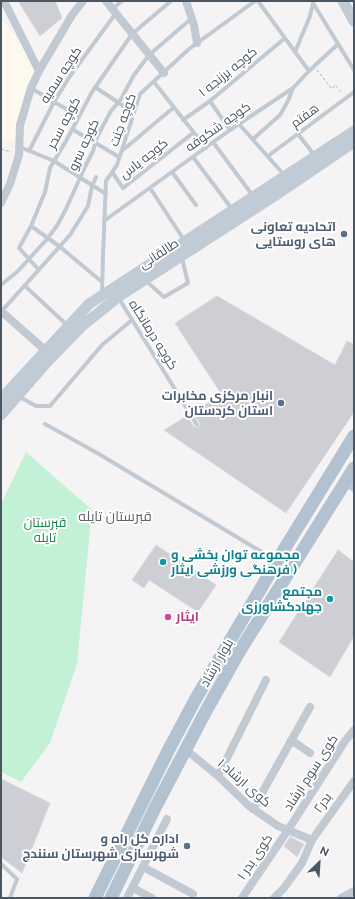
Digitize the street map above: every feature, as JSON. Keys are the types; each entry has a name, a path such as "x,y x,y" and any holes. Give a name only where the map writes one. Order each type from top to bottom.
{"main road":[{"path":"343,1 354,21"},
{"name":"طالقانی","path":"1,415 48,361 82,326 118,297 181,256 292,176 315,156 354,130"},
{"name":"طالقانی","path":"1,399 88,304 138,273 233,209 354,142"},
{"name":"بلوار ارشاد","path":"95,898 171,745 227,644 354,436"},
{"name":"بلوار ارشاد","path":"110,898 186,749 240,652 296,560 350,485 354,468"},
{"path":"280,556 296,560"}],"street":[{"path":"4,1 39,71"},
{"path":"1,202 10,184 19,151 20,125 31,88 39,71 72,14 83,1"},
{"path":"106,1 164,73"},
{"path":"186,1 198,43"},
{"path":"1,311 45,350"},
{"path":"218,776 266,680"},
{"path":"253,809 310,707"},
{"name":"کوی سوم ارشاد","path":"288,830 354,730"},
{"path":"291,740 310,753"},
{"name":"کوی ارشاد ۱","path":"186,749 218,776 253,809 278,826 312,840"},
{"name":"بدر۲","path":"274,898 284,888 302,863 312,840 354,781"},
{"path":"128,898 167,819"},
{"name":"کوی بدر ۱","path":"242,898 288,830"},
{"path":"143,867 193,894"},
{"path":"133,888 152,898"},
{"path":"341,898 354,892"}],"lane":[{"name":"کوچه سمیه","path":"29,151 54,102 70,76 122,1"},
{"name":"کوچه سحر","path":"39,270 19,248 31,226 45,192 50,168 95,87 132,34 171,1"},
{"name":"کوچه جنت","path":"102,295 106,181 117,165 140,94 198,43 255,1"},
{"path":"258,1 309,71"},
{"path":"295,52 310,16 313,2"},
{"path":"313,2 354,70"},
{"name":"کوچه سرو","path":"1,285 18,271 28,258 48,238 66,210 93,151 97,137 111,111 134,75 149,55 192,18"},
{"name":"کوچه برزنجه ۱","path":"183,120 210,101 285,38"},
{"name":"کوچه شکوفه","path":"104,221 230,130 293,88 338,44"},
{"path":"154,82 206,148"},
{"path":"95,87 134,113"},
{"path":"31,88 80,116"},
{"path":"253,139 280,115 293,88"},
{"name":"هفتم","path":"268,156 354,92"},
{"path":"210,101 230,130"},
{"path":"122,151 173,108"},
{"path":"239,124 268,156 292,176"},
{"path":"72,129 120,157"},
{"name":"کوچه یاس","path":"112,172 123,188 193,133"},
{"path":"298,134 315,156"},
{"path":"213,142 253,197"},
{"path":"19,151 29,151 54,161 106,194"},
{"path":"193,157 233,209"},
{"path":"172,172 196,206"},
{"path":"1,311 70,235 88,206 92,186 96,177"},
{"path":"150,188 185,240"},
{"path":"31,226 59,246 102,282"},
{"path":"144,280 164,297 188,283 181,256"},
{"path":"25,286 68,325"},
{"name":"کوچه درمانگاه","path":"118,297 197,425"},
{"path":"18,396 36,406 50,406 102,345 132,320"},
{"path":"45,424 280,556"},
{"path":"1,864 17,879 10,898"}],"path":[{"path":"314,66 332,89 335,85 347,98"},
{"path":"1,149 19,151"}],"shaded area":[{"path":"1,19 42,70 31,88 19,141 1,141"}],"green space":[{"name":"قبرستان تایله","path":"26,452 92,510 77,664 50,743 21,782 1,772 1,504"}],"building":[{"path":"18,1 55,1 62,18 40,36"},
{"name":"انبار مرکزی مخابرات استان کردستان","path":"217,296 335,365 347,341 354,344 354,412 286,513 164,430 187,416 194,427 198,428 200,424 193,412 222,395 175,323"},
{"name":"مجموعه توان بخشی و فرهنگی ورزشی ایثار )","path":"156,545 216,585 198,612 149,580 144,588 132,580"},
{"name":"مجتمع جهادکشاورزی","path":"338,550 354,562 354,636 330,677 279,642"},
{"path":"1,779 50,803 22,873 1,857"},
{"path":"290,837 304,844 297,857 284,846"}],"place":[{"name":"اتحادیه تعاونی های روستایی","path":"344,234"},
{"name":"انبار مرکزی مخابرات استان کردستان","path":"281,403"},
{"name":"مجموعه توان بخشی و فرهنگی ورزشی ایثار )","path":"163,562"},
{"name":"مجتمع جهادکشاورزی","path":"330,599"},
{"name":"ایثار","path":"168,617"},
{"name":"اداره کل راه و شهرسازی شهرستان سنندج","path":"187,846"}],"district":[{"name":"قبرستان تایله","path":"115,517"}]}
